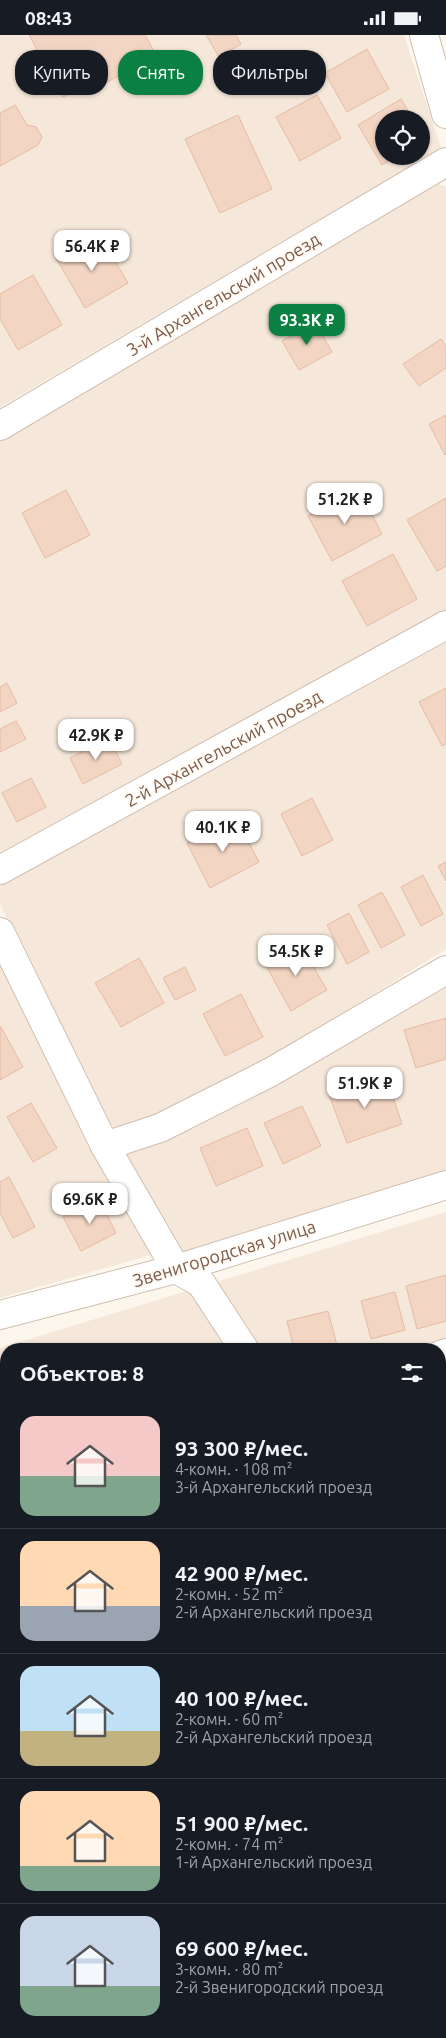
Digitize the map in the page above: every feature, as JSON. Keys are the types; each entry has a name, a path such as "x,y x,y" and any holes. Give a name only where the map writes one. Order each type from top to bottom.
{"street":[{"path":"424,35 446,114"},
{"name":"3-й Архангельский проезд","path":"0,426 446,163"},
{"name":"2-й Архангельский проезд","path":"0,870 446,625"},
{"path":"0,932 106,1146 176,1269 201,1283 240,1343"},
{"path":"106,1146 160,1128 271,1072 446,970"},
{"name":"Звенигородская улица","path":"0,1315 176,1269 446,1185"}],"shaded area":[{"path":"0,35 404,35 429,110 375,110 375,165 412,165 0,407"},
{"path":"430,114 441,148 430,154"},
{"path":"432,181 446,187 446,616 0,861 0,436"},
{"path":"446,635 446,949 276,1055 156,1121 119,1130 101,1118 0,904 0,888 4,877"},
{"path":"0,957 151,1255 0,1298"},
{"path":"446,976 446,1172 183,1254 122,1153"},
{"path":"446,1212 446,1343 16,1343"}],"building":[{"path":"29,35 145,35 153,50 118,50 118,76 108,82 108,50 37,50"},
{"path":"206,35 236,35 241,44 231,50 215,50"},
{"path":"367,49 389,89 347,112 326,72"},
{"path":"317,95 341,138 300,161 276,117"},
{"path":"401,99 408,110 383,110"},
{"path":"15,105 27,125 36,127 42,137 38,145 0,166 0,113"},
{"path":"238,115 272,189 220,213 185,139"},
{"path":"375,115 375,153 358,125"},
{"path":"102,239 128,283 85,308 56,258 80,245 83,250"},
{"path":"33,275 62,325 18,350 0,319 0,294"},
{"path":"315,322 332,352 299,370 282,341"},
{"path":"441,339 446,346 446,368 419,386 403,364"},
{"path":"446,415 446,454 445,455 429,424"},
{"path":"359,489 382,534 332,561 308,516"},
{"path":"66,490 90,535 45,558 22,513"},
{"path":"446,498 446,566 437,571 407,520"},
{"path":"393,554 417,599 367,626 342,581"},
{"path":"7,683 17,703 0,712 0,687"},
{"path":"446,688 446,744 442,746 419,702"},
{"path":"16,721 26,739 0,752 0,729"},
{"path":"109,738 122,764 83,784 70,758"},
{"path":"31,778 46,807 17,822 2,793"},
{"path":"312,798 333,840 302,856 281,814"},
{"path":"236,818 259,862 210,888 187,843"},
{"path":"446,862 446,881 438,866"},
{"path":"423,875 443,914 421,926 401,887"},
{"path":"382,892 405,935 381,948 358,905"},
{"path":"349,913 369,952 347,964 327,925"},
{"path":"300,943 327,990 291,1011 265,964"},
{"path":"139,958 164,1003 121,1027 95,983"},
{"path":"185,967 196,990 175,1000 163,978"},
{"path":"241,994 263,1037 225,1056 203,1014"},
{"path":"446,1018 446,1059 416,1068 404,1030"},
{"path":"0,1027 23,1067 0,1080"},
{"path":"372,1076 376,1086 388,1082 402,1124 347,1143 328,1092"},
{"path":"31,1103 57,1148 33,1162 7,1117"},
{"path":"302,1106 321,1146 283,1164 264,1123"},
{"path":"247,1128 263,1166 216,1186 200,1148"},
{"path":"9,1177 35,1227 13,1238 0,1213 0,1182"},
{"path":"99,1199 116,1233 81,1251 63,1217"},
{"path":"446,1275 446,1321 417,1329 406,1286"},
{"path":"395,1292 405,1330 371,1339 361,1301"},
{"path":"328,1311 336,1343 292,1343 287,1321"}]}
